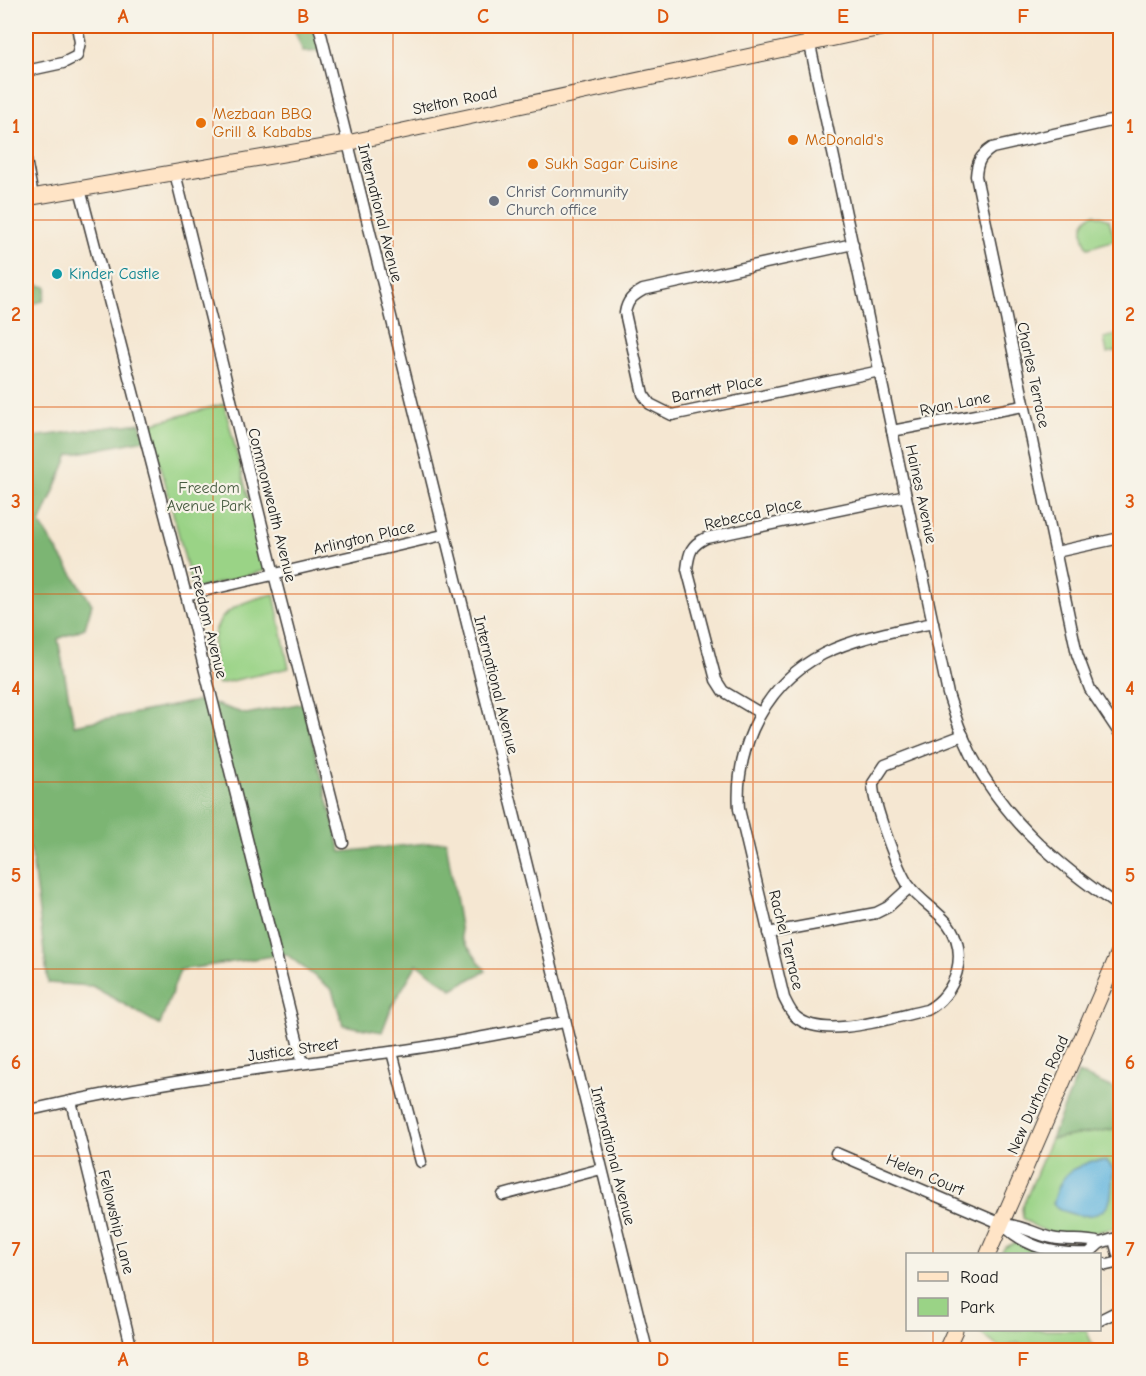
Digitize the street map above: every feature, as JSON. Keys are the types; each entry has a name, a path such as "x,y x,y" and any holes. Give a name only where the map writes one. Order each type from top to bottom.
{"main road":[{"name":"Stelton Road","path":"29,197 347,143 890,26"},
{"name":"New Durham Road","path":"988,1253 1120,950"},
{"path":"946,1350 954,1331"}],"street":[{"path":"26,71 63,63 77,56 80,42 77,26"},
{"name":"International Avenue","path":"319,26 647,1350"},
{"name":"Haines Avenue","path":"807,26 948,694 963,735 989,783 1017,821 1072,874 1120,907"},
{"name":"Charles Terrace","path":"1120,119 992,148 982,154 976,164 976,177 1023,406 1077,654 1090,689 1120,734"},
{"path":"26,160 29,197"},
{"name":"Commonwealth Avenue","path":"175,173 343,843"},
{"name":"Freedom Avenue","path":"80,189 186,595 303,1063"},
{"name":"Barnett Place","path":"853,244 643,290 633,296 626,305 625,313 643,394 650,404 672,415 880,371"},
{"name":"Ryan Lane","path":"892,431 1023,406"},
{"name":"Rebecca Place","path":"760,713 723,691 716,680 687,569 689,553 694,543 706,538 906,496"},
{"name":"Arlington Place","path":"186,595 444,535"},
{"path":"1056,552 1120,538"},
{"name":"Rachel Terrace","path":"933,623 877,634 822,654 799,667 778,685 760,713 748,739 737,788 739,809 784,998 794,1017 810,1026 838,1028 927,1010 938,1004 954,983 958,956 956,940 949,925 910,887 876,808 873,783 885,765 963,735"},
{"path":"768,933 876,913 888,907 910,887"},
{"name":"Justice Street","path":"26,1111 71,1101 303,1063 392,1052 565,1022"},
{"path":"392,1052 421,1162"},
{"name":"Fellowship Lane","path":"71,1101 132,1350"},
{"name":"Helen Court","path":"836,1153 1002,1224"},
{"path":"502,1195 601,1169"},
{"path":"1002,1224 1021,1225 1053,1238 1100,1243 1117,1239 1120,1262 1107,1265 1101,1262"},
{"path":"1002,1224 1015,1237 1043,1249 1081,1253"},
{"path":"1091,1253 1100,1243"},
{"path":"1101,1320 1120,1310"}],"green space":[{"path":"293,26 319,26 327,51 303,52"},
{"path":"1094,214 1109,220 1115,240 1088,248 1083,229 1086,220"},
{"path":"26,282 47,287 43,301 26,306"},
{"path":"1120,334 1120,350 1107,353 1104,338"},
{"name":"Freedom Avenue Park","path":"224,404 267,570 193,590 150,424"},
{"path":"140,423 145,440 69,455 40,524 92,604 85,628 58,639 74,725 202,700 246,714 303,703 341,852 446,841 462,939 486,971 452,989 417,964 392,1006 382,1032 343,1025 332,990 286,954 180,970 160,1025 92,986 48,983 31,851 26,843 26,438"},
{"path":"274,594 289,668 218,684 213,647 219,622 239,605"},
{"path":"1078,1073 1120,1091 1120,1128 1051,1139"},
{"path":"1120,1128 1120,1227 1082,1234 1058,1234 1034,1226 1023,1218 1022,1208 1051,1139"},
{"path":"1015,1243 1048,1253 1002,1253 1005,1247"},
{"path":"977,1331 1086,1331 1095,1350 1036,1350 1017,1343 1001,1349"}],"water":[{"path":"1092,1161 1107,1161 1113,1169 1112,1191 1109,1203 1104,1209 1098,1213 1082,1216 1065,1212 1053,1204 1065,1175"}],"place":[{"name":"Mezbaan BBQ Grill & Kababs","path":"201,123"},
{"name":"McDonald's","path":"793,140"},
{"name":"Sukh Sagar Cuisine","path":"533,164"},
{"name":"Christ Community Church office","path":"494,201"},
{"name":"Kinder Castle","path":"57,274"}]}
